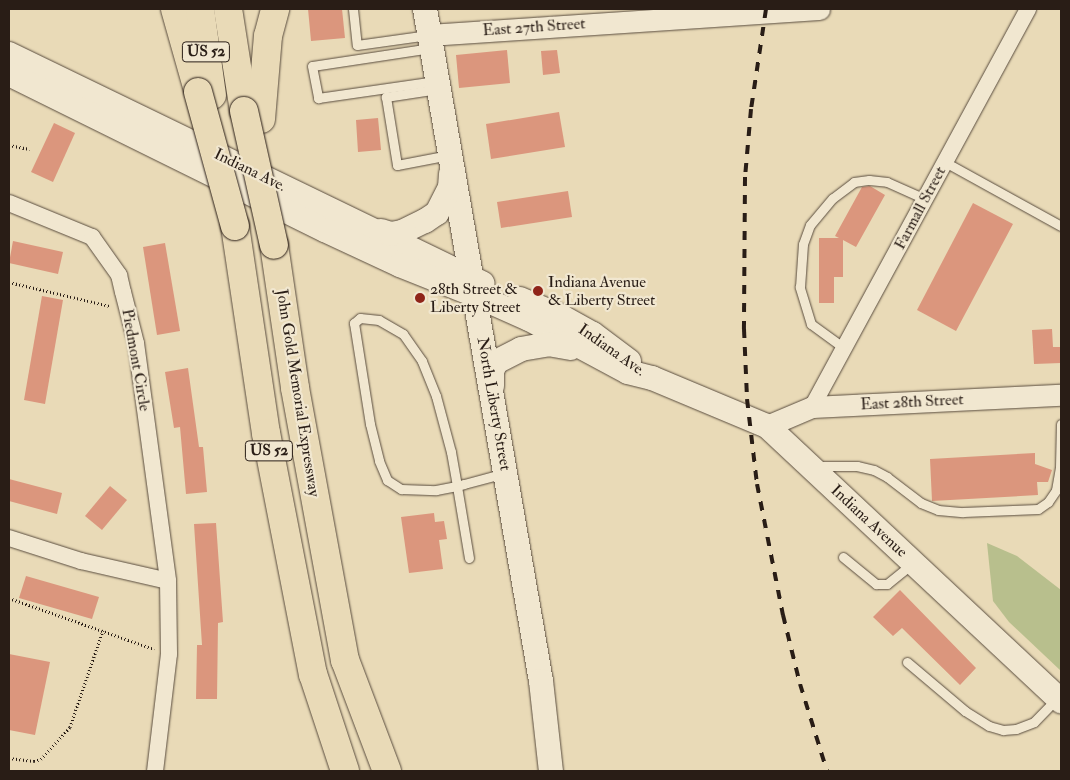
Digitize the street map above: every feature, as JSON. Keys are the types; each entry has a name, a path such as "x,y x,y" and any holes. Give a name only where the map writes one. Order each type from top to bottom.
{"highway":[{"path":"175,9 205,94"},
{"name":"US 52","path":"200,9 205,94 235,226 266,433 313,674 345,771"},
{"name":"US 52","path":"228,9 252,115"},
{"path":"252,115 275,9"},
{"name":"John Gold Memorial Expressway","path":"252,115 274,245 294,388 345,660 387,771"}],"main road":[{"name":"North Liberty Street","path":"425,9 429,42 474,287 541,681 550,771"},
{"name":"Indiana Ave.","path":"9,54 367,227 529,320 591,353 628,372 652,378"},
{"name":"Indiana Ave.","path":"9,74 333,234 424,276 474,287 578,325 620,352 633,365 652,378"},
{"path":"367,227 391,234 402,232 437,213 446,199 450,188 451,161"},
{"path":"493,400 492,371 496,362 521,349 548,344 591,353"},
{"name":"Indiana Avenue","path":"652,378 767,426 1059,699"}],"street":[{"name":"East 27th Street","path":"429,42 819,9"},
{"name":"Farmall Street","path":"812,407 1028,9"},
{"name":"Piedmont Circle","path":"9,203 92,237 119,275 136,343 168,580 169,654 155,771"},
{"name":"East 28th Street","path":"767,426 812,407 1061,395"},
{"path":"9,538 80,561 168,580"}],"lane":[{"path":"352,9 357,45 429,42"},
{"path":"429,42 312,66 318,98 437,85"},
{"path":"437,85 386,97 397,165 451,161"},
{"path":"945,162 1061,226"},
{"path":"844,348 811,324 800,287 803,244 810,225 833,198 854,182 869,180 887,182 925,199"},
{"path":"469,558 457,486 451,452 436,396 422,361 403,334 379,320 360,318 354,323 372,433 379,461 387,480 401,489 417,490 457,486 506,473"},
{"path":"810,466 857,466 874,470 887,477 921,503 938,510 963,512 1038,509 1048,502 1056,490 1060,467 1061,424"},
{"path":"843,556 876,584 887,584 913,563"},
{"path":"907,662 965,711 989,726 1003,730 1016,729 1034,722 1059,699"}],"path":[{"path":"9,145 30,150"},
{"path":"9,282 127,310"},
{"path":"9,598 169,654"},
{"path":"9,758 41,760 70,727 103,630"}],"green space":[{"path":"987,543 1017,556 1061,590 1061,671 1009,622 993,601"}],"building":[{"path":"308,9 342,9 345,38 311,41"},
{"path":"507,50 510,83 459,88 456,55"},
{"path":"557,50 560,73 543,75 541,51"},
{"path":"559,112 565,147 491,159 486,124"},
{"path":"378,118 381,150 358,152 356,120"},
{"path":"54,123 75,133 53,182 31,172"},
{"path":"870,186 885,195 856,247 843,240 843,277 834,277 834,303 819,303 819,238 839,238 835,236 862,187"},
{"path":"568,191 572,217 501,228 497,202"},
{"path":"973,203 1013,224 956,331 917,310"},
{"path":"13,241 63,252 58,274 9,263"},
{"path":"165,243 180,331 157,335 143,247"},
{"path":"42,296 63,300 45,404 24,400"},
{"path":"1052,329 1053,347 1061,347 1061,363 1034,364 1032,330"},
{"path":"188,368 199,447 203,447 207,492 186,494 180,427 174,428 165,372"},
{"path":"1035,453 1035,464 1052,470 1048,482 1037,482 1038,495 932,501 930,459"},
{"path":"9,479 62,493 57,514 9,501"},
{"path":"110,486 127,500 102,530 85,516"},
{"path":"434,513 435,522 444,521 447,539 439,540 443,569 409,573 401,517"},
{"path":"216,523 223,622 218,623 217,699 196,699 197,645 202,645 194,524"},
{"path":"26,576 99,597 92,619 19,598"},
{"path":"900,590 976,668 960,685 902,628 893,636 873,617"},
{"path":"9,654 50,662 35,735 9,730"}],"railway":[{"path":"766,9 751,109 745,177 744,329 747,399 757,484 783,615 800,684 827,771"}],"place":[{"name":"Indiana Avenue & Liberty Street","path":"538,291"},
{"name":"28th Street & Liberty Street","path":"420,298"}]}
